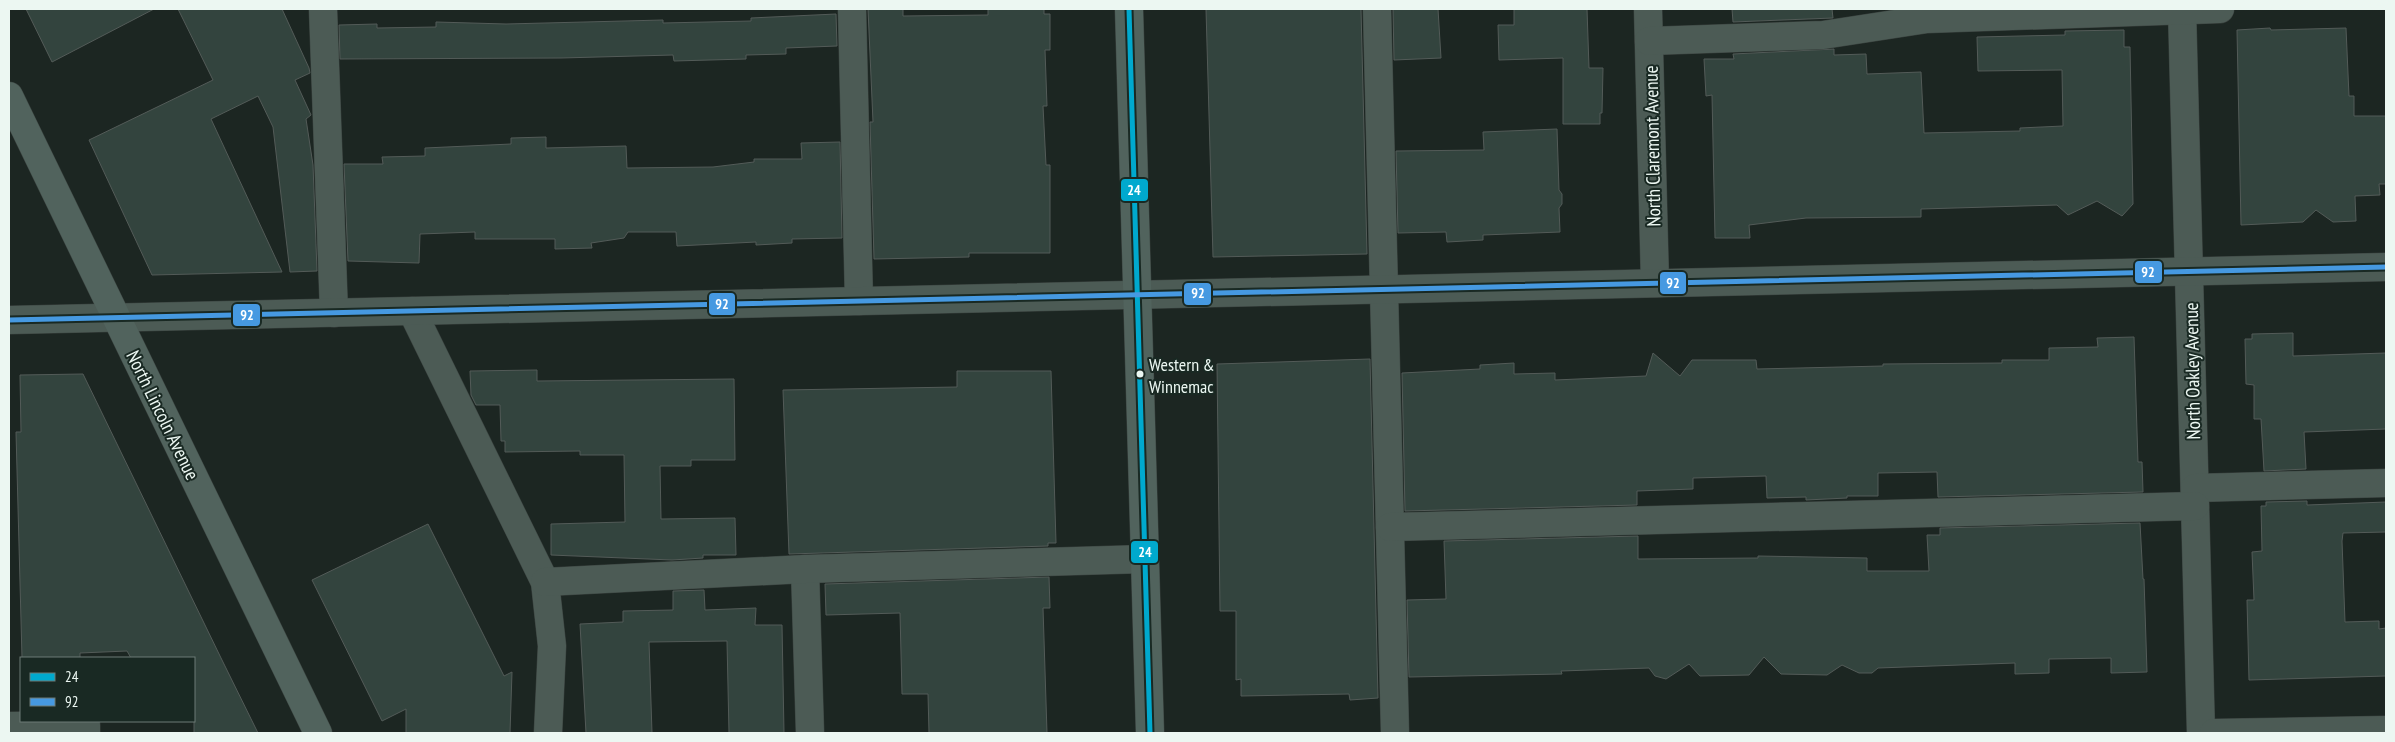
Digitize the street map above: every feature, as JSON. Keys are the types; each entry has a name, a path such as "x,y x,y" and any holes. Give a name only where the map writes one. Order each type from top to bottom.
{"main road":[{"path":"1129,9 1150,733"},
{"name":"North Lincoln Avenue","path":"9,96 318,733"}],"street":[{"path":"323,9 334,314"},
{"path":"852,9 859,301"},
{"path":"1377,9 1394,733"},
{"name":"North Claremont Avenue","path":"1648,9 1655,283"},
{"name":"North Oakley Avenue","path":"2182,9 2201,733"},
{"path":"1649,41 1823,35 1927,14 2220,9"},
{"path":"9,320 2386,267"},
{"path":"412,311 545,582 552,646 548,733"},
{"path":"1390,527 2195,497 2386,483"},
{"path":"545,582 805,569 1145,559"},
{"path":"805,569 810,733"},
{"path":"9,726 86,725 86,733"},
{"path":"2214,733 2386,730"}],"building":[{"path":"26,9 154,9 52,62"},
{"path":"178,9 282,9 310,73 295,80 311,115 306,119 313,165 317,271 290,272 273,127 258,96 211,119 282,272 152,275 89,140 213,80"},
{"path":"868,9 903,9 903,16 988,15 988,9 1044,9 1044,14 1050,14 1050,50 1045,50 1047,106 1043,106 1046,165 1050,165 1050,253 969,253 969,257 874,259 870,122 873,122"},
{"path":"1206,9 1361,9 1367,254 1213,257"},
{"path":"1393,9 1438,9 1441,58 1394,60"},
{"path":"1514,9 1587,9 1589,68 1603,68 1600,124 1563,124 1563,58 1499,60 1498,25 1514,25"},
{"path":"1732,9 1832,9 1833,18 1733,22"},
{"path":"836,14 837,46 786,48 786,54 746,55 746,59 674,61 673,55 561,58 340,59 339,25 377,24 377,28 436,27 436,22 506,24 663,20 663,23 751,21 751,18"},
{"path":"2270,28 2271,30 2346,28 2349,96 2354,96 2354,116 2386,116 2386,184 2379,184 2380,195 2355,196 2356,221 2333,222 2316,210 2303,222 2241,225 2237,30"},
{"path":"2124,30 2124,47 2130,47 2133,204 2122,216 2097,201 2068,215 2057,205 1921,209 1921,217 1806,218 1749,225 1750,238 1715,238 1712,95 1706,96 1704,59 1734,59 1733,54 1834,49 1834,55 1866,54 1867,74 1921,72 1924,133 2020,131 2020,128 2063,126 2062,70 1978,71 1977,37 2065,35 2065,31"},
{"path":"1557,129 1559,190 1562,194 1562,204 1559,208 1560,232 1483,235 1483,240 1447,242 1446,232 1398,233 1396,151 1484,150 1483,132"},
{"path":"546,137 546,148 626,146 627,168 713,167 754,162 754,159 802,159 801,143 840,142 842,238 792,239 792,243 756,245 756,242 677,246 676,232 628,232 624,238 591,243 592,248 555,249 555,239 475,239 475,232 420,234 419,263 348,261 344,164 383,164 382,157 425,156 425,148 511,144 511,138"},
{"path":"2293,333 2293,356 2386,353 2386,429 2304,432 2306,469 2264,471 2261,419 2254,419 2254,385 2246,384 2245,339 2252,339 2252,334"},
{"path":"2134,337 2138,462 2142,462 2143,492 1938,497 1937,472 1878,473 1878,496 1847,496 1847,498 1806,500 1806,497 1767,498 1766,476 1693,478 1693,489 1637,491 1637,505 1405,511 1402,373 1480,369 1480,365 1514,363 1514,374 1555,373 1555,380 1646,376 1653,353 1680,376 1692,360 1756,360 1757,369 1883,366 1883,364 2002,363 2002,360 2049,360 2049,348 2098,347 2097,338"},
{"path":"1370,359 1378,698 1350,700 1349,694 1241,696 1241,679 1236,680 1236,611 1220,611 1217,364"},
{"path":"537,370 537,381 734,379 735,460 691,460 691,466 660,466 661,519 735,518 736,555 703,555 703,558 672,560 551,555 551,524 625,522 624,455 580,455 580,451 505,452 505,441 501,441 500,405 476,405 471,395 470,371"},
{"path":"957,371 1051,371 1056,543 1048,543 1048,546 789,554 783,390 957,387"},
{"path":"83,374 258,733 194,733 195,657 130,657 127,651 80,653 80,657 22,657 16,432 21,432 20,375"},
{"path":"2307,501 2307,505 2386,502 2386,532 2343,533 2342,541 2345,622 2379,621 2379,629 2386,628 2386,676 2249,680 2247,600 2254,600 2252,552 2262,551 2261,506 2266,506 2266,502"},
{"path":"2140,523 2147,672 2111,673 2111,658 2049,659 2049,673 2015,674 2015,663 1878,668 1872,673 1859,673 1842,665 1827,675 1781,674 1764,657 1749,675 1700,676 1689,664 1666,679 1655,676 1649,668 1561,671 1562,674 1409,677 1407,600 1446,599 1444,541 1638,536 1638,559 1758,558 1758,556 1867,558 1867,571 1929,571 1927,535 1940,535 1940,528"},
{"path":"428,524 504,676 512,672 510,733 406,733 406,709 382,721 312,580"},
{"path":"1049,577 1050,608 1043,608 1047,733 929,733 928,694 902,694 900,613 826,615 825,584"},
{"path":"704,590 705,610 756,608 755,625 782,625 784,733 729,733 727,641 649,642 652,733 586,733 580,624 623,622 623,611 673,610 673,591"}],"transit line":[{"name":"24","path":"1129,9 1150,733"},
{"name":"92","path":"9,320 2386,267"}],"place":[{"name":"Western & Winnemac","path":"1140,374"}]}
